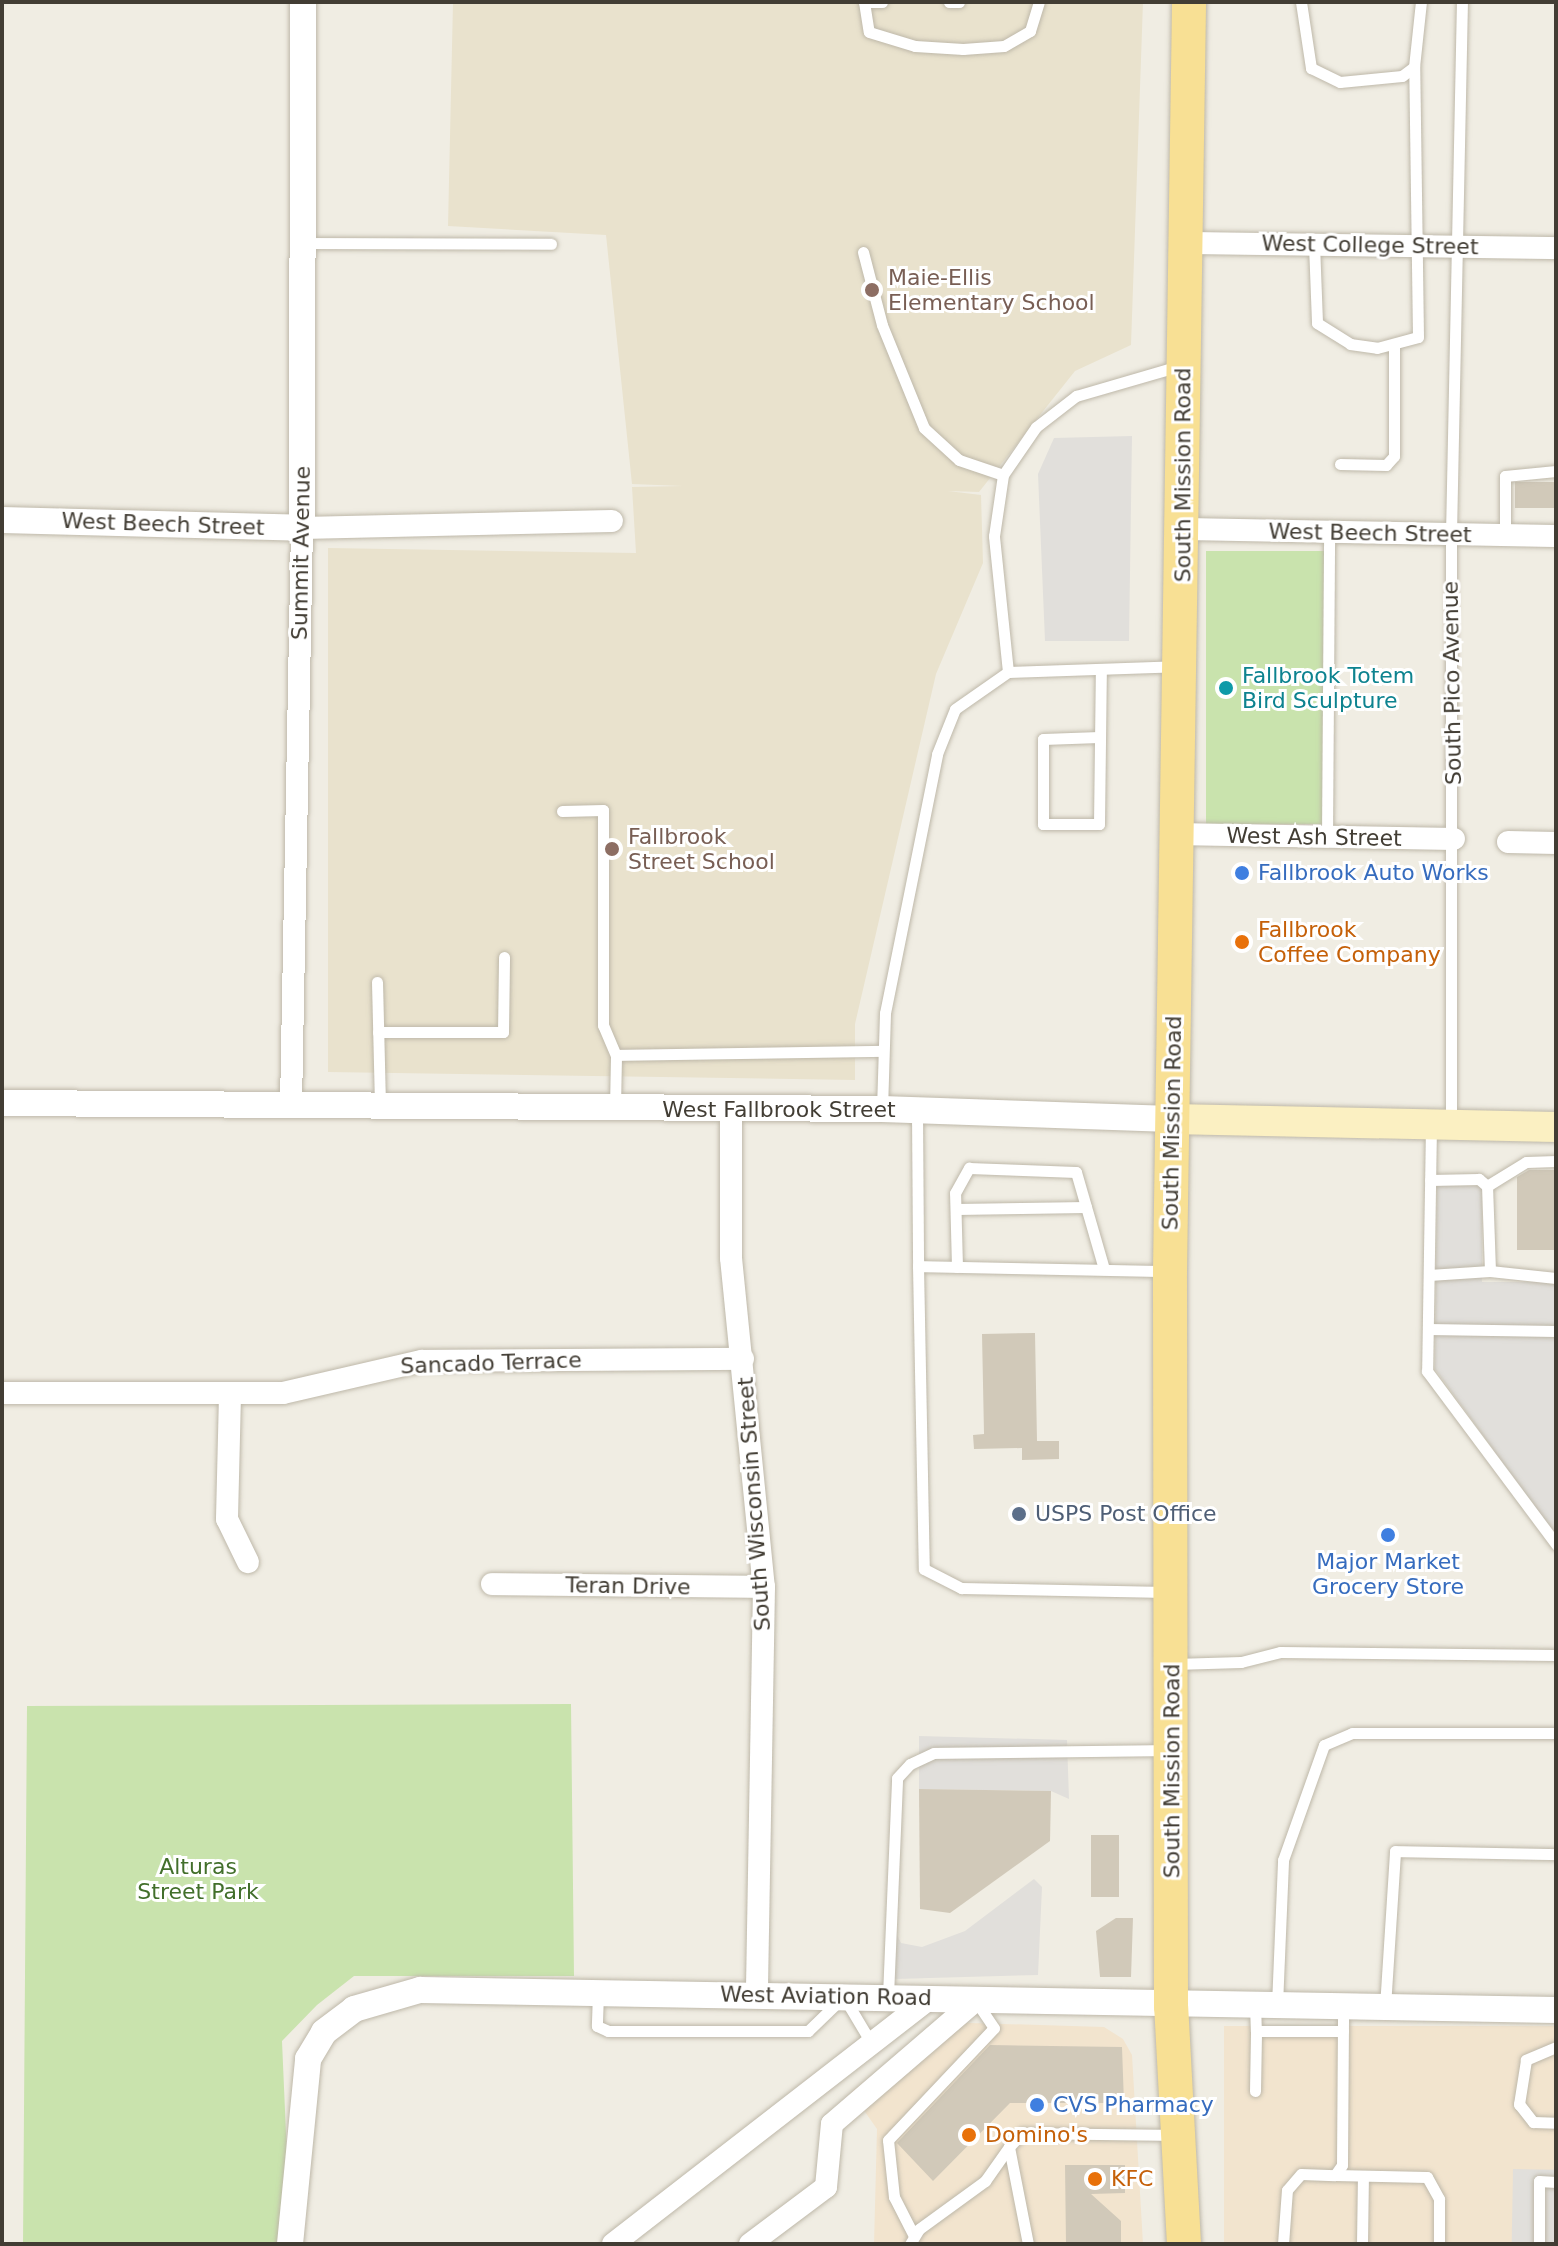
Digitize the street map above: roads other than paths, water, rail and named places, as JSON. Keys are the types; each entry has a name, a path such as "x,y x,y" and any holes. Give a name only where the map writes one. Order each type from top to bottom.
{"main road":[{"name":"South Mission Road","path":"1184,2244 1175,2135 1171,2007 1170,1271 1174,834 1184,529 1184,243 1189,2"},
{"name":"West Fallbrook Street","path":"1171,1119 1556,1127"}],"street":[{"name":"Summit Avenue","path":"291,1105 306,243 303,2"},
{"name":"West College Street","path":"1184,243 1556,248"},
{"name":"West Beech Street","path":"2,520 302,528 612,521"},
{"name":"West Beech Street","path":"1184,529 1556,536"},
{"name":"West Ash Street","path":"1174,834 1454,839"},
{"path":"1508,842 1556,843"},
{"name":"West Fallbrook Street","path":"2,1103 615,1110 882,1109 1171,1119"},
{"name":"South Wisconsin Street","path":"731,1110 731,1258 764,1587 757,1995"},
{"name":"Sancado Terrace","path":"2,1393 283,1393 422,1361 743,1359"},
{"path":"230,1395 227,1519 248,1562"},
{"name":"Teran Drive","path":"492,1584 764,1587"},
{"name":"West Aviation Road","path":"295,2243 308,2059 324,2032 354,2009 420,1990 888,1996 1171,2007 1343,2019 1385,2007 1556,2010"},
{"path":"613,2244 873,2046 930,1998"},
{"path":"750,2244 826,2187 832,2124 975,2001"}],"lane":[{"path":"882,2 864,2 869,32 915,46 963,49 1004,46 1030,31 1039,2"},
{"path":"949,2 959,2"},
{"path":"1301,2 1302,45 1322,78 1383,80 1414,67"},
{"path":"1314,244 1317,323 1350,344 1394,346 1418,337 1414,67 1421,2"},
{"name":"South Pico Avenue","path":"1462,2 1454,247 1451,534 1454,839 1441,1125 1430,1180 1427,1371 1556,1544"},
{"path":"306,243 551,244"},
{"path":"863,252 882,325 924,428 959,460 1003,475"},
{"path":"1340,464 1386,465 1394,456 1394,346"},
{"path":"1008,672 994,536 1003,475 1036,427 1076,396 1184,365"},
{"path":"1505,535 1505,476 1556,471"},
{"path":"1327,837 1329,532"},
{"path":"882,1109 882,1051 937,754 955,709 1008,672 1181,666"},
{"path":"1099,737 1043,739 1043,824 1099,824 1101,669"},
{"path":"562,811 603,810 603,1025 616,1055 615,1110"},
{"path":"378,1032 503,1032 504,957"},
{"path":"377,982 380,1106"},
{"path":"616,1055 882,1051"},
{"path":"917,1110 924,1569 961,1588 1171,1592"},
{"path":"1487,1186 1526,1162 1556,1161"},
{"path":"957,1267 957,1180 969,1168 1076,1172 1104,1269"},
{"path":"1430,1180 1479,1179 1487,1186 1490,1271"},
{"path":"956,1209 1086,1207"},
{"path":"918,1266 1170,1271"},
{"path":"1429,1275 1490,1271 1556,1278"},
{"path":"1428,1329 1556,1331"},
{"path":"1171,1664 1241,1662 1280,1652 1556,1655"},
{"path":"1255,2091 1283,1860 1324,1745 1352,1733 1556,1733"},
{"path":"888,1996 897,1778 910,1764 934,1753 1172,1750"},
{"path":"1385,2007 1395,1851 1556,1854"},
{"path":"598,1992 597,2026 608,2031 808,2031 843,1995 873,2046"},
{"path":"975,2001 994,2028 888,2140 894,2197 912,2240 976,2190 1022,2133 1175,2135"},
{"path":"1335,2175 1345,2152 1343,2019"},
{"path":"1556,2047 1526,2060 1519,2104 1533,2122 1556,2123"},
{"path":"1009,2147 1028,2244"},
{"path":"1283,2244 1287,2190 1301,2174 1427,2177 1439,2199 1439,2244"},
{"path":"1362,2244 1363,2176"},
{"path":"1539,2244 1539,2181 1556,2182"}],"place":[{"name":"Maie-Ellis Elementary School","path":"872,290"},
{"name":"Fallbrook Totem Bird Sculpture","path":"1226,688"},
{"name":"Fallbrook Street School","path":"612,849"},
{"name":"Fallbrook Auto Works","path":"1242,873"},
{"name":"Fallbrook Coffee Company","path":"1242,942"},
{"name":"USPS Post Office","path":"1019,1514"},
{"name":"Major Market Grocery Store","path":"1388,1535"},
{"name":"CVS Pharmacy","path":"1037,2105"},
{"name":"Domino's","path":"969,2135"},
{"name":"KFC","path":"1095,2179"}],"park label":[{"name":"Alturas Street Park","path":"198,1878"}]}
